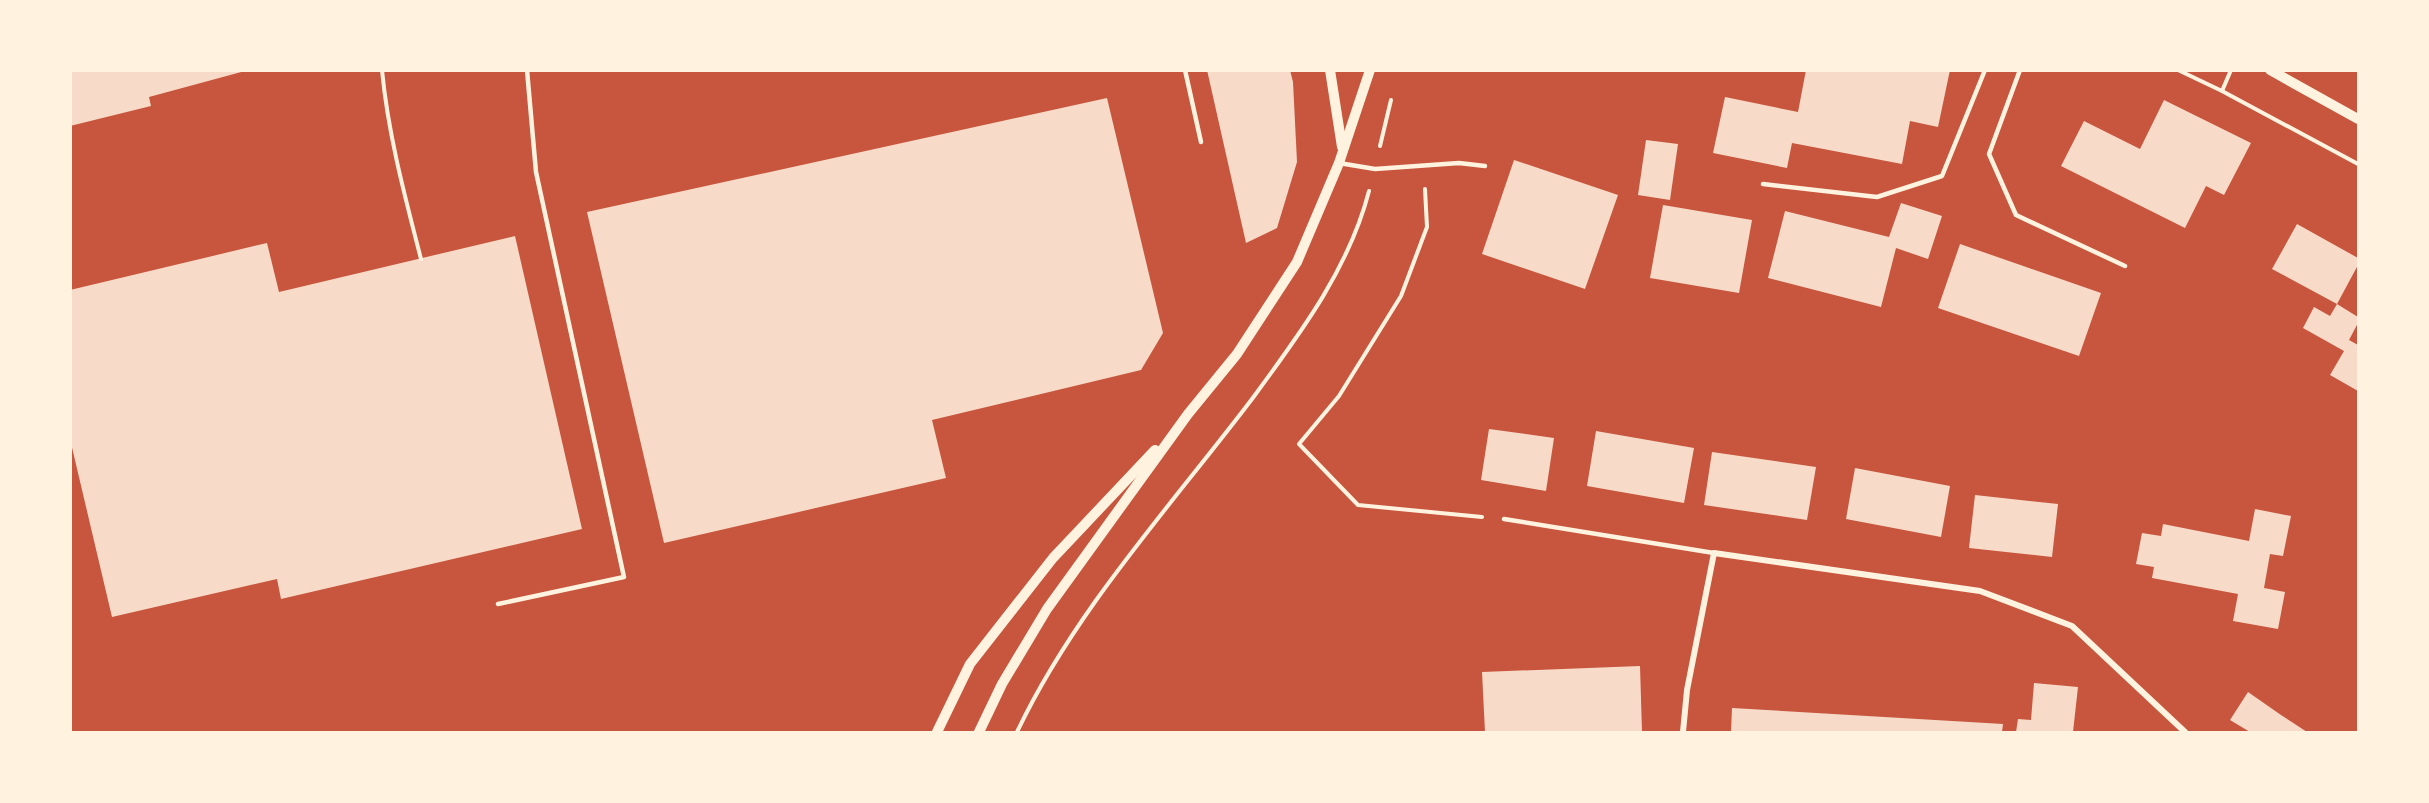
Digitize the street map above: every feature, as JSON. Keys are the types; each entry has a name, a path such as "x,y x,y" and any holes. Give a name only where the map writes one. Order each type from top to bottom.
{"street":[{"path":"1330,70 1342,149"},
{"path":"979,732 1002,684 1047,609 1188,414 1237,354 1297,262 1339,163 1370,70"},
{"path":"2270,70 2358,119"},
{"path":"936,732 970,664 1053,558 1188,414"},
{"path":"1683,732 1687,690 1714,554 1980,591 2072,626 2185,732"}],"lane":[{"path":"498,604 624,577 536,172 528,70"},
{"path":"1185,70 1201,142"},
{"path":"1763,184 1877,197 1942,176 1985,70"},
{"path":"2020,70 1989,154 2016,215 2125,266"},
{"path":"1339,163 1375,169 1459,163 1485,166"},
{"path":"1504,519 1714,554"}],"path":[{"path":"382,70 384,97 405,200 421,259"},
{"path":"2178,70 2223,91 2358,164"},
{"path":"2223,91 2231,70"},
{"path":"1017,732 1033,699 1106,586 1200,467 1310,321 1360,226 1394,88"},
{"path":"1424,165 1427,227 1401,296 1339,396 1299,444 1358,505 1504,519"}],"building":[{"path":"70,70 245,71 149,97 151,106 70,126"},
{"path":"1207,70 1290,70 1293,82 1297,162 1277,228 1246,243"},
{"path":"1806,70 1950,70 1938,127 1910,121 1902,164 1792,143 1787,168 1713,153 1725,97 1798,112"},
{"path":"1107,98 1163,333 1141,370 932,420 946,478 664,543 587,212"},
{"path":"2164,100 2251,143 2224,195 2206,186 2185,228 2061,166 2084,121 2140,149"},
{"path":"1646,140 1678,144 1670,200 1638,195"},
{"path":"1514,160 1618,195 1585,289 1482,254"},
{"path":"1901,203 1942,216 1928,259 1896,248 1881,307 1768,278 1785,211 1889,237"},
{"path":"1663,205 1752,220 1739,293 1650,278"},
{"path":"2297,224 2358,258 2358,265 2337,304 2272,269"},
{"path":"515,236 582,529 281,599 277,579 112,617 70,439 70,290 267,243 279,292"},
{"path":"1960,244 2101,293 2079,356 1938,308"},
{"path":"2337,304 2358,317 2358,323 2349,340 2358,345 2358,391 2330,375 2344,351 2303,328 2314,307 2330,316"},
{"path":"1489,429 1554,438 1546,491 1481,480"},
{"path":"1596,431 1694,448 1684,503 1587,486"},
{"path":"1712,452 1816,467 1807,520 1704,505"},
{"path":"1855,468 1950,486 1941,537 1846,519"},
{"path":"1975,495 2058,504 2052,557 1969,548"},
{"path":"2255,509 2291,516 2283,556 2270,554 2264,588 2285,592 2278,629 2233,621 2238,594 2152,578 2154,567 2136,564 2142,533 2161,536 2163,524 2249,541"},
{"path":"1640,666 1642,732 1485,732 1482,672"},
{"path":"2034,683 2078,687 2073,732 2016,732 2018,719 2031,720"},
{"path":"2248,692 2307,732 2250,732 2230,720"},
{"path":"1732,708 2003,724 2002,732 1731,732"}]}
